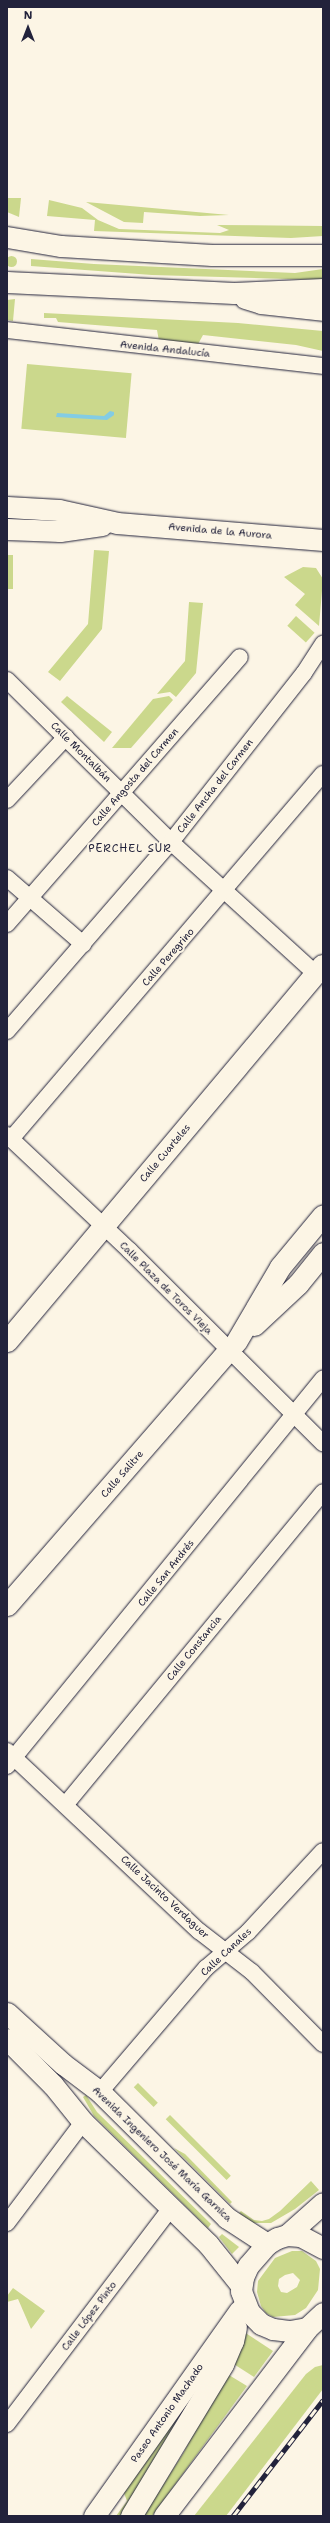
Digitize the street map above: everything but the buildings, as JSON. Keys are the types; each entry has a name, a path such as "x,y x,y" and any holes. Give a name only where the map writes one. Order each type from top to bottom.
{"main road":[{"path":"7,237 61,246 212,255 320,253"},
{"path":"7,282 234,293 323,289"},
{"path":"234,293 261,303 323,310"},
{"name":"Avenida de la Aurora","path":"7,507 59,510 117,523 323,540"},
{"name":"Avenida de la Aurora","path":"7,528 60,531 117,523"},
{"name":"Calle Cuarteles","path":"7,1341 319,969"},
{"name":"Calle Salitre","path":"233,1346 280,1267 323,1215"},
{"name":"Calle Salitre","path":"7,1605 233,1346 298,1284 323,1253"},
{"name":"Avenida Ingeniero José María Garnica","path":"7,2013 63,2064 100,2092 226,2218 267,2244"},
{"path":"7,2039 53,2084 83,2122 208,2244 249,2312 261,2324 290,2331 307,2328"},
{"path":"241,2297 248,2266 267,2244 287,2235 323,2202"},
{"path":"287,2235 300,2236 323,2248"},
{"name":"Paseo Antonio Machado","path":"94,2516 241,2297"},
{"name":"Paseo Antonio Machado","path":"131,2516 223,2364 233,2341 241,2297"},
{"path":"164,2516 307,2328 323,2313"}],"street":[{"name":"Avenida Andalucía","path":"7,330 323,366"},
{"name":"Calle Ancha del Carmen","path":"7,1031 171,842 304,673 323,644"},
{"name":"Calle Angosta del Carmen","path":"7,924 240,657"},
{"name":"Calle Montalbán","path":"7,680 171,842 224,891 319,969"},
{"path":"7,800 66,737"},
{"name":"Calle Peregrino","path":"9,1137 224,891 323,774"},
{"path":"7,878 83,944"},
{"name":"Calle Plaza de Toros Vieja","path":"9,1137 233,1346 295,1416 323,1443"},
{"name":"Calle San Andrés","path":"9,1758 295,1416 323,1379"},
{"name":"Calle Constancia","path":"66,1804 323,1492"},
{"name":"Calle Jacinto Verdaguer","path":"9,1758 66,1804 199,1931 252,1972 323,2044"},
{"name":"Calle Canales","path":"100,2092 206,1968 248,1932 323,1851"},
{"path":"7,2222 83,2122"},
{"name":"Calle López Pinto","path":"7,2424 171,2208"}],"green space":[{"path":"7,198 21,198 19,217 7,212"},
{"path":"49,200 82,208 98,220 119,229 220,233 229,230 217,225 323,226 323,236 291,238 94,231 95,220 47,216"},
{"path":"86,202 229,215 200,216 144,212 143,223 124,222"},
{"path":"9,256 13,256 15,257 15,265 9,266 6,263 6,259"},
{"path":"31,259 94,264 295,273 323,269 323,280 152,275 31,266"},
{"path":"15,299 13,321 7,320 7,300"},
{"path":"44,313 238,323 323,331 323,351 296,345 203,335 197,346 159,341 157,330 58,322 56,318 44,318"},
{"path":"27,364 132,373 126,438 21,429"},
{"path":"94,550 109,551 102,629 60,681 48,672 88,624"},
{"path":"7,555 13,555 13,589 7,589"},
{"path":"303,567 316,568 323,579 319,626 295,605 305,594 284,577"},
{"path":"189,602 203,603 196,673 176,697 170,692 157,694 185,661"},
{"path":"296,616 315,633 306,642 287,626"},
{"path":"67,696 112,732 104,742 61,702"},
{"path":"169,696 173,700 131,748 112,748 153,699"},
{"path":"138,2083 158,2103 154,2107 134,2087"},
{"path":"86,2095 97,2112 211,2224 208,2228 94,2116 83,2097"},
{"path":"170,2115 231,2176 227,2180 166,2119"},
{"path":"174,2148 185,2154 232,2202 230,2204"},
{"path":"311,2181 319,2190 295,2209 271,2223 253,2223 239,2213 241,2211 254,2220 262,2221 269,2219 280,2211"},
{"path":"222,2234 239,2247 232,2254 219,2237"},
{"path":"292,2251 302,2251 316,2261 320,2269 318,2290 306,2308 295,2315 273,2317 266,2313 261,2306 257,2292 258,2281 275,2258","holes":["293,2273 300,2280 297,2287 287,2293 281,2292 278,2286 279,2279 285,2275"]},
{"path":"13,2288 45,2311 31,2329 18,2299 7,2302 7,2296"},
{"path":"244,2332 273,2351 254,2377 229,2361"},
{"path":"323,2365 323,2389 226,2516 194,2516 306,2374 315,2367"},
{"path":"224,2372 247,2386 152,2516 143,2516 184,2452"},
{"path":"174,2416 178,2418 133,2497 120,2516 116,2516 127,2501 122,2488"}],"water":[{"path":"110,411 114,412 114,415 107,420 56,417 57,413 104,416"}],"railway":[{"path":"233,2516 323,2400"}],"district":[{"name":"PERCHEL SUR","path":"130,849"}]}
